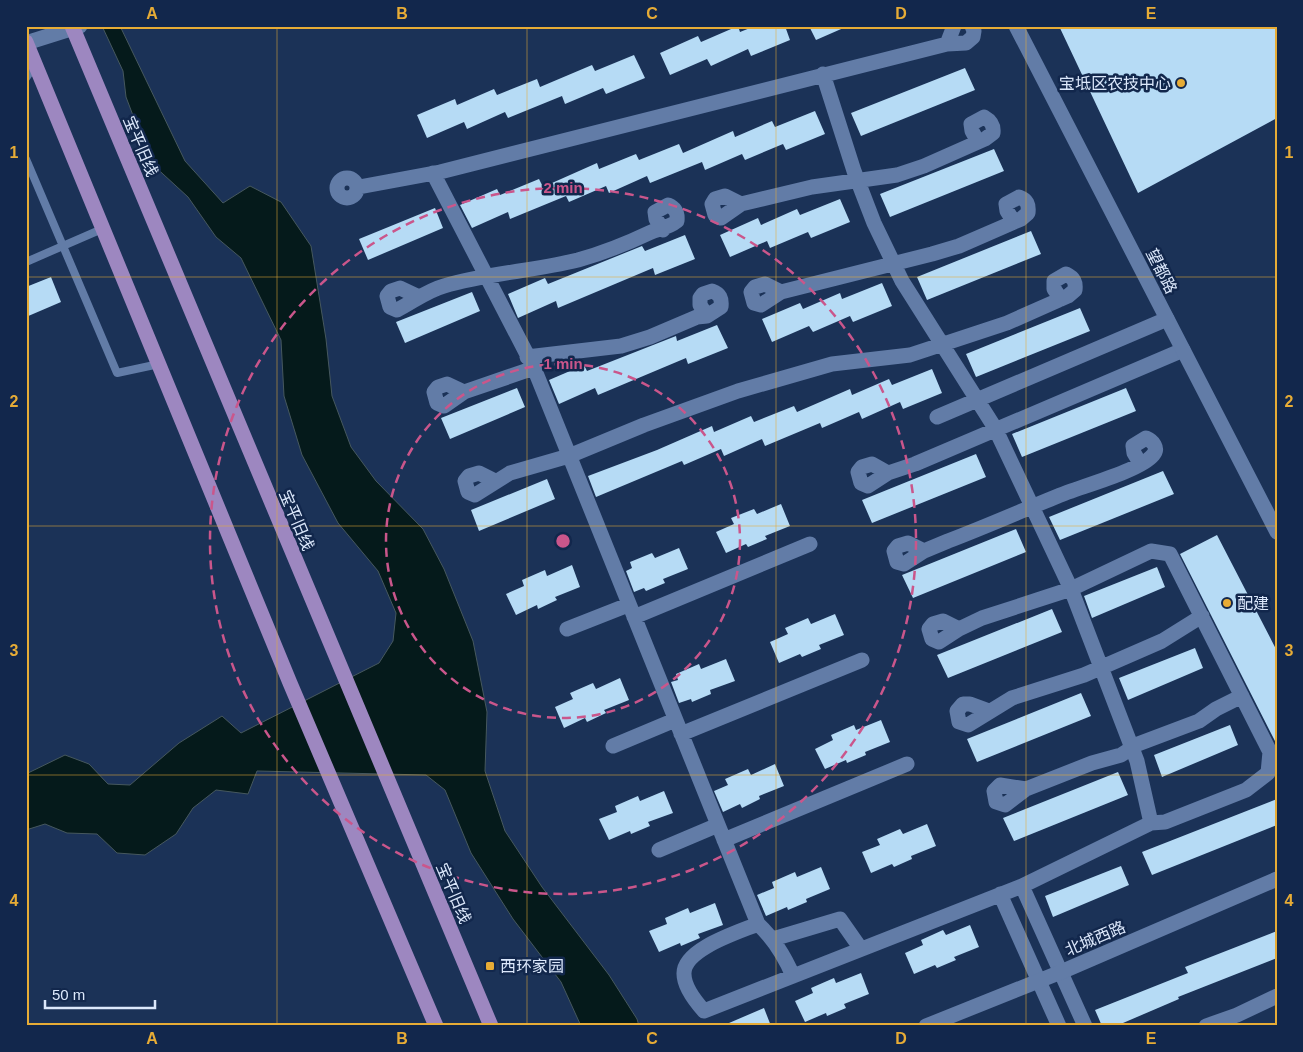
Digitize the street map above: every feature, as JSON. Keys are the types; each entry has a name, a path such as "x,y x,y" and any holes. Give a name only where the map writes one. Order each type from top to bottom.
{"main road":[{"name":"宝平旧线","path":"75,27 338,664 492,1026"},
{"path":"26,43 342,808 436,1026"}],"street":[{"path":"947,44 954,26"},
{"path":"359,187 433,173 823,74 947,44 966,43 973,37 974,31 972,26"},
{"name":"望都路","path":"1016,26 1277,532"},
{"path":"26,43 75,27"},
{"path":"823,74 858,180 874,223 894,265 940,344 979,400 995,428 1071,589 1102,666 1132,749 1150,823"},
{"path":"742,204 812,187 897,175 938,160 978,142"},
{"path":"433,173 530,363 758,924 773,939 793,976"},
{"path":"782,292 894,265 960,246 1014,222"},
{"path":"417,296 442,286 485,276 576,260 627,243 653,231 662,230"},
{"path":"495,481 510,473 569,456 644,425 738,391 832,364 910,355 1007,323 1061,299"},
{"path":"464,392 530,363 621,346 665,332 697,316 707,316"},
{"path":"937,417 1167,319"},
{"path":"888,473 915,464 995,428 1183,350"},
{"path":"924,551 1140,463"},
{"path":"567,629 631,611 810,544"},
{"path":"758,924 718,940 689,958 684,974 693,997 704,1011 1022,886 1150,823 1165,822 1246,790 1268,773 1270,752 1170,554 1151,551 1071,589 1016,606 959,629"},
{"path":"989,710 1012,698 1084,675 1162,641 1202,616"},
{"path":"613,746 678,727 862,660"},
{"path":"1026,789 1132,749 1138,744 1199,722 1216,709 1242,696"},
{"path":"724,840 907,764"},
{"path":"658,850 718,825"},
{"name":"北城西路","path":"926,1026 1061,972 1277,879"},
{"path":"1022,886 1085,1026"},
{"path":"1000,894 1060,1026"},
{"path":"773,939 840,919 861,949"},
{"path":"1206,1026 1240,1021 1277,996"}],"lane":[{"path":"26,78 35,65"},
{"path":"26,159 117,373 159,364"},
{"path":"26,262 62,244 102,229"}],"shaded area":[{"path":"102,26 120,26 185,161 223,203 250,186 281,202 311,246 326,339 332,396 351,447 376,481 423,529 444,569 473,641 487,712 485,771 505,831 542,887 609,975 637,1019 639,1026 581,1026 561,982 513,919 471,853 445,790 426,775 257,771 248,794 216,790 193,808 176,834 145,855 117,853 97,834 67,833 45,824 26,830 28,773 65,755 89,764 108,784 130,785 179,743 222,716 241,733 379,663 393,641 396,613 378,571 338,523 302,455 284,396 281,340 241,258 216,237 188,197 151,163 126,97 123,71"}],"building":[{"path":"738,26 740,32 755,26 785,26 790,40 751,56 748,49 711,66 707,59 670,75 660,53 698,36 701,42"},
{"path":"809,26 848,26 816,40"},
{"name":"宝坻区农技中心","path":"1059,26 1277,26 1277,118 1138,193"},
{"path":"634,55 645,78 606,94 603,88 565,104 562,96 508,118 505,112 467,129 464,122 427,138 417,115 455,99 457,105 494,89 497,95 537,79 540,87 592,65 595,71"},
{"path":"965,68 975,90 861,136 851,113"},
{"path":"815,111 825,134 786,150 783,144 745,160 742,154 705,170 702,162 650,183 647,176 609,193 606,186 569,202 566,196 510,219 508,212 472,228 460,205 497,189 500,195 539,179 543,187 597,163 599,169 636,154 639,160 679,144 683,153 733,131 735,137 772,121 775,127"},
{"path":"994,149 1004,171 890,217 880,194"},
{"path":"840,199 850,222 811,238 808,232 770,248 767,241 730,257 720,235 758,218 761,225 797,209 800,215"},
{"path":"435,208 443,228 368,260 359,239"},
{"path":"1031,231 1041,254 927,300 917,277"},
{"path":"685,235 695,259 655,275 653,268 558,308 556,301 518,318 508,294 545,278 548,284 642,246 645,251"},
{"path":"51,277 61,302 26,317 26,287"},
{"path":"882,283 892,306 853,322 850,316 813,332 809,326 772,342 762,319 800,303 803,309 840,293 842,299"},
{"path":"472,292 480,311 405,343 396,322"},
{"path":"1080,308 1090,331 976,377 966,354"},
{"path":"717,325 728,348 688,364 686,358 598,395 595,388 559,404 549,380 584,365 587,371 676,336 677,341"},
{"path":"932,369 942,393 903,409 900,402 862,419 859,412 822,428 820,423 765,446 762,439 724,456 721,449 684,465 682,461 596,497 588,476 657,450 712,426 714,432 751,416 754,422 794,406 797,412 850,389 852,395 889,379 892,385"},
{"path":"517,388 525,407 450,439 441,418"},
{"path":"1126,388 1136,411 1022,457 1012,434"},
{"path":"976,454 986,477 872,523 862,500"},
{"path":"1163,471 1174,494 1060,540 1049,517"},
{"path":"547,479 555,499 479,531 471,510"},
{"path":"781,504 790,526 765,536 767,539 748,547 746,544 726,553 716,532 734,524 731,518 754,509 757,514"},
{"path":"1016,529 1026,552 913,598 902,575"},
{"name":"配建","path":"1217,535 1277,651 1277,745 1180,554"},
{"path":"679,548 688,569 663,579 665,583 646,591 644,588 634,592 626,571 632,568 630,562 652,553 655,558"},
{"path":"572,565 580,587 555,597 557,600 538,609 537,605 516,615 506,594 524,586 522,580 545,570 547,576"},
{"path":"1157,567 1165,587 1092,618 1084,596"},
{"path":"1052,609 1062,632 948,678 937,655"},
{"path":"835,614 844,635 819,645 821,649 802,657 800,654 779,663 770,642 788,634 785,628 808,618 811,624"},
{"path":"1195,648 1203,668 1128,700 1119,678"},
{"path":"726,659 735,681 710,690 711,694 692,702 691,699 679,703 671,682 678,680 676,674 699,664 701,669"},
{"path":"620,678 629,700 604,710 606,713 587,722 585,718 564,728 555,707 573,699 570,693 593,683 596,689"},
{"path":"1081,693 1091,716 977,762 967,739"},
{"path":"881,720 890,742 865,752 866,755 847,763 846,760 825,769 815,749 833,740 831,735 854,725 856,730"},
{"path":"1230,725 1238,745 1162,777 1154,755"},
{"path":"775,764 784,786 759,796 760,799 742,808 740,804 723,812 714,791 728,785 725,779 748,769 751,775"},
{"path":"1118,772 1128,795 1014,841 1003,818"},
{"path":"664,791 673,813 648,822 650,826 631,834 630,831 609,840 599,819 617,812 615,806 638,796 640,801"},
{"path":"1277,799 1277,825 1152,875 1142,852"},
{"path":"927,824 936,846 911,856 912,859 894,867 892,864 871,873 862,852 880,845 877,839 900,829 903,834"},
{"path":"1121,866 1129,885 1053,917 1045,896"},
{"path":"821,867 830,889 806,899 807,902 788,910 787,907 766,916 757,895 774,888 772,882 795,872 797,877"},
{"path":"715,903 723,925 698,934 700,938 681,946 680,943 659,952 649,931 667,924 665,918 688,908 690,913"},
{"path":"970,925 979,947 954,957 956,960 937,968 935,965 914,974 905,953 923,945 921,940 943,930 946,935"},
{"path":"1277,931 1277,958 1178,997 1179,999 1116,1026 1102,1026 1095,1010 1188,973 1185,967"},
{"path":"861,973 869,994 844,1004 846,1008 827,1016 826,1013 805,1022 795,1001 813,993 811,988 834,978 836,983"},
{"path":"764,1008 771,1026 722,1026"}],"place":[{"name":"宝坻区农技中心","path":"1181,83"},
{"name":"配建","path":"1227,603"},
{"name":"西环家园","path":"490,966"}]}
